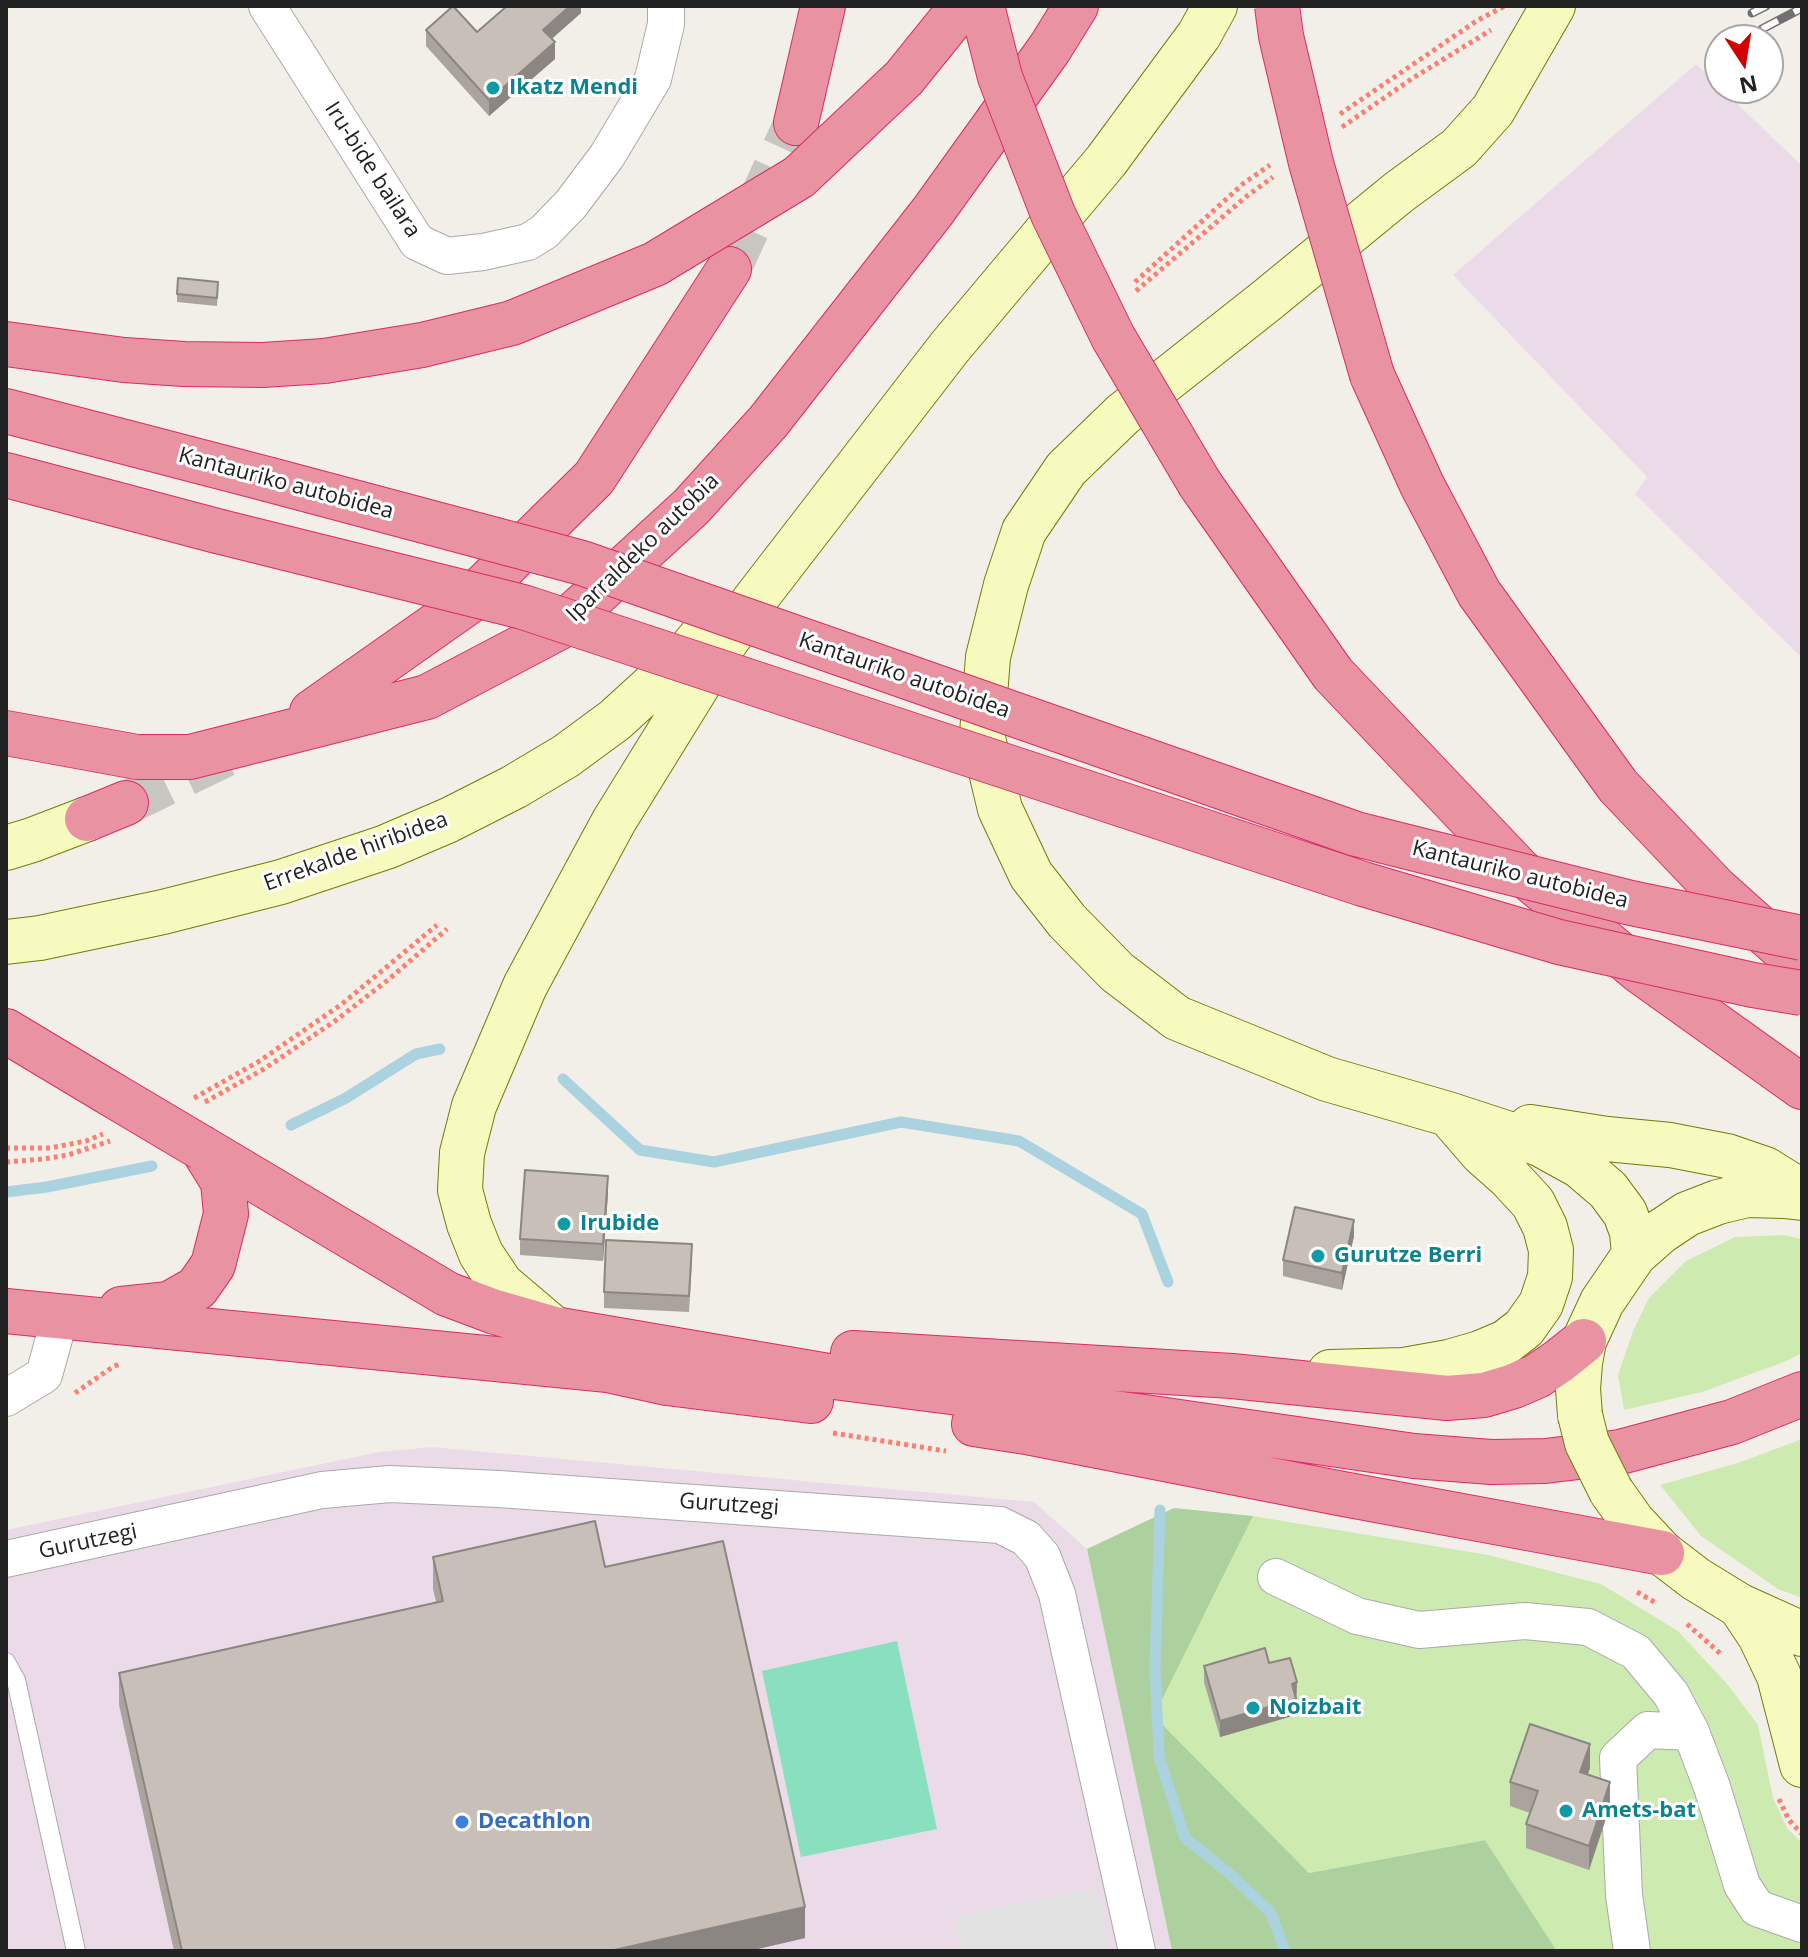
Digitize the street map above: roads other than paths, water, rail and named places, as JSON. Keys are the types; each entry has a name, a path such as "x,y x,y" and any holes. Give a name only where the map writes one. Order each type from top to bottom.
{"highway":[{"path":"796,123 823,6"},
{"path":"6,344 124,360 263,365 324,361 422,345 512,323 655,264 799,177 904,78 962,6"},
{"path":"982,6 1000,77 1053,214 1113,337 1200,484 1333,674 1520,871 1641,972 1802,1087"},
{"name":"Iparraldeko autobia","path":"6,733 137,757 190,757 427,697 560,627 691,507 768,422 933,211 1050,48 1076,6"},
{"path":"1277,6 1281,36 1311,163 1372,375 1422,485 1479,593 1618,786 1716,889 1802,966"},
{"path":"312,712 467,603 594,478 729,269"},
{"name":"Kantauriko autobidea","path":"6,411 582,563 1356,834 1631,903 1802,938"},
{"path":"6,475 523,607 1363,884 1559,942 1802,993"},
{"path":"6,1031 109,1113 202,1148 447,1294 554,1329 834,1377 1414,1456 1491,1462 1545,1461 1620,1452 1732,1422 1802,1394"},
{"path":"60,1317 169,1304 197,1288 213,1265 226,1214 223,1182 202,1148"},
{"path":"6,1311 608,1370 834,1377"},
{"path":"711,1355 748,1351 820,1351 1232,1376 1447,1398 1484,1395 1514,1386 1537,1376 1584,1341"},
{"path":"608,1370 667,1383 843,1404 1026,1432 1662,1553"}],"street":[{"name":"Iru-bide bailara","path":"267,6 417,242 447,256 528,242 544,232 571,204 607,156 653,79 666,24 666,6"},
{"path":"554,1329 501,1284 481,1254 460,1190 462,1153 474,1106 525,986 614,821 708,668 753,602 949,348 1106,161 1199,35 1215,6"},
{"path":"1553,6 1493,110 1459,148 1399,192 1123,414 1066,469 1024,531 1006,585 988,657 982,734 1000,809 1031,875 1067,921 1117,972 1177,1018 1327,1079 1540,1144 1580,1166 1608,1190 1625,1213 1632,1232 1634,1255"},
{"name":"Errekalde hiribidea","path":"6,942 40,938 163,912 281,882 386,847 449,820 566,756 615,720 684,657 870,429 949,348"},
{"path":"6,830 106,811"},
{"path":"6,848 106,811"},
{"path":"1448,1114 1727,1156 1765,1169 1802,1192"},
{"path":"1232,1376 1404,1370 1480,1353 1506,1342 1524,1328 1541,1304 1550,1277 1551,1250 1545,1227 1533,1203 1448,1114"},
{"path":"1802,1198 1747,1195 1687,1214 1660,1232 1634,1255 1602,1302 1584,1341 1578,1389 1587,1443 1611,1491 1633,1522 1662,1553 1696,1579 1740,1606 1802,1634"},
{"path":"6,1398 44,1375 60,1317"},
{"name":"Gurutzegi","path":"6,1559 322,1490 390,1484 1000,1525 1026,1538 1042,1556 1057,1594 1137,1951"},
{"path":"1276,1577 1357,1616 1419,1630 1525,1621 1588,1627 1636,1652 1671,1694 1691,1732 1712,1787 1742,1885 1757,1908 1802,1924"},
{"path":"1740,1606 1760,1636 1779,1676 1802,1765"},
{"path":"1632,1951 1624,1895 1618,1758 1648,1730 1691,1732"}],"lane":[{"path":"6,1662 16,1680 76,1951"}],"waterway":[{"path":"291,1125 346,1098 416,1054 440,1049"},
{"path":"563,1079 640,1150 714,1162 901,1122 1019,1141 1142,1214 1168,1282"},
{"path":"6,1192 152,1166"},
{"path":"1160,1510 1155,1667 1159,1757 1185,1838 1230,1874 1271,1913 1285,1951"}],"tunnel":[{"path":"729,269 796,123"},
{"path":"126,803 231,752"}],"railway":[{"path":"1752,13 1766,6"},
{"path":"1772,24 1802,8"}],"place":[{"name":"Ikatz Mendi","path":"493,88"},
{"name":"Irubide","path":"564,1224"},
{"name":"Gurutze Berri","path":"1318,1256"},
{"name":"Noizbait","path":"1253,1708"},
{"name":"Amets-bat","path":"1566,1811"},
{"name":"Decathlon","path":"462,1822"}]}
